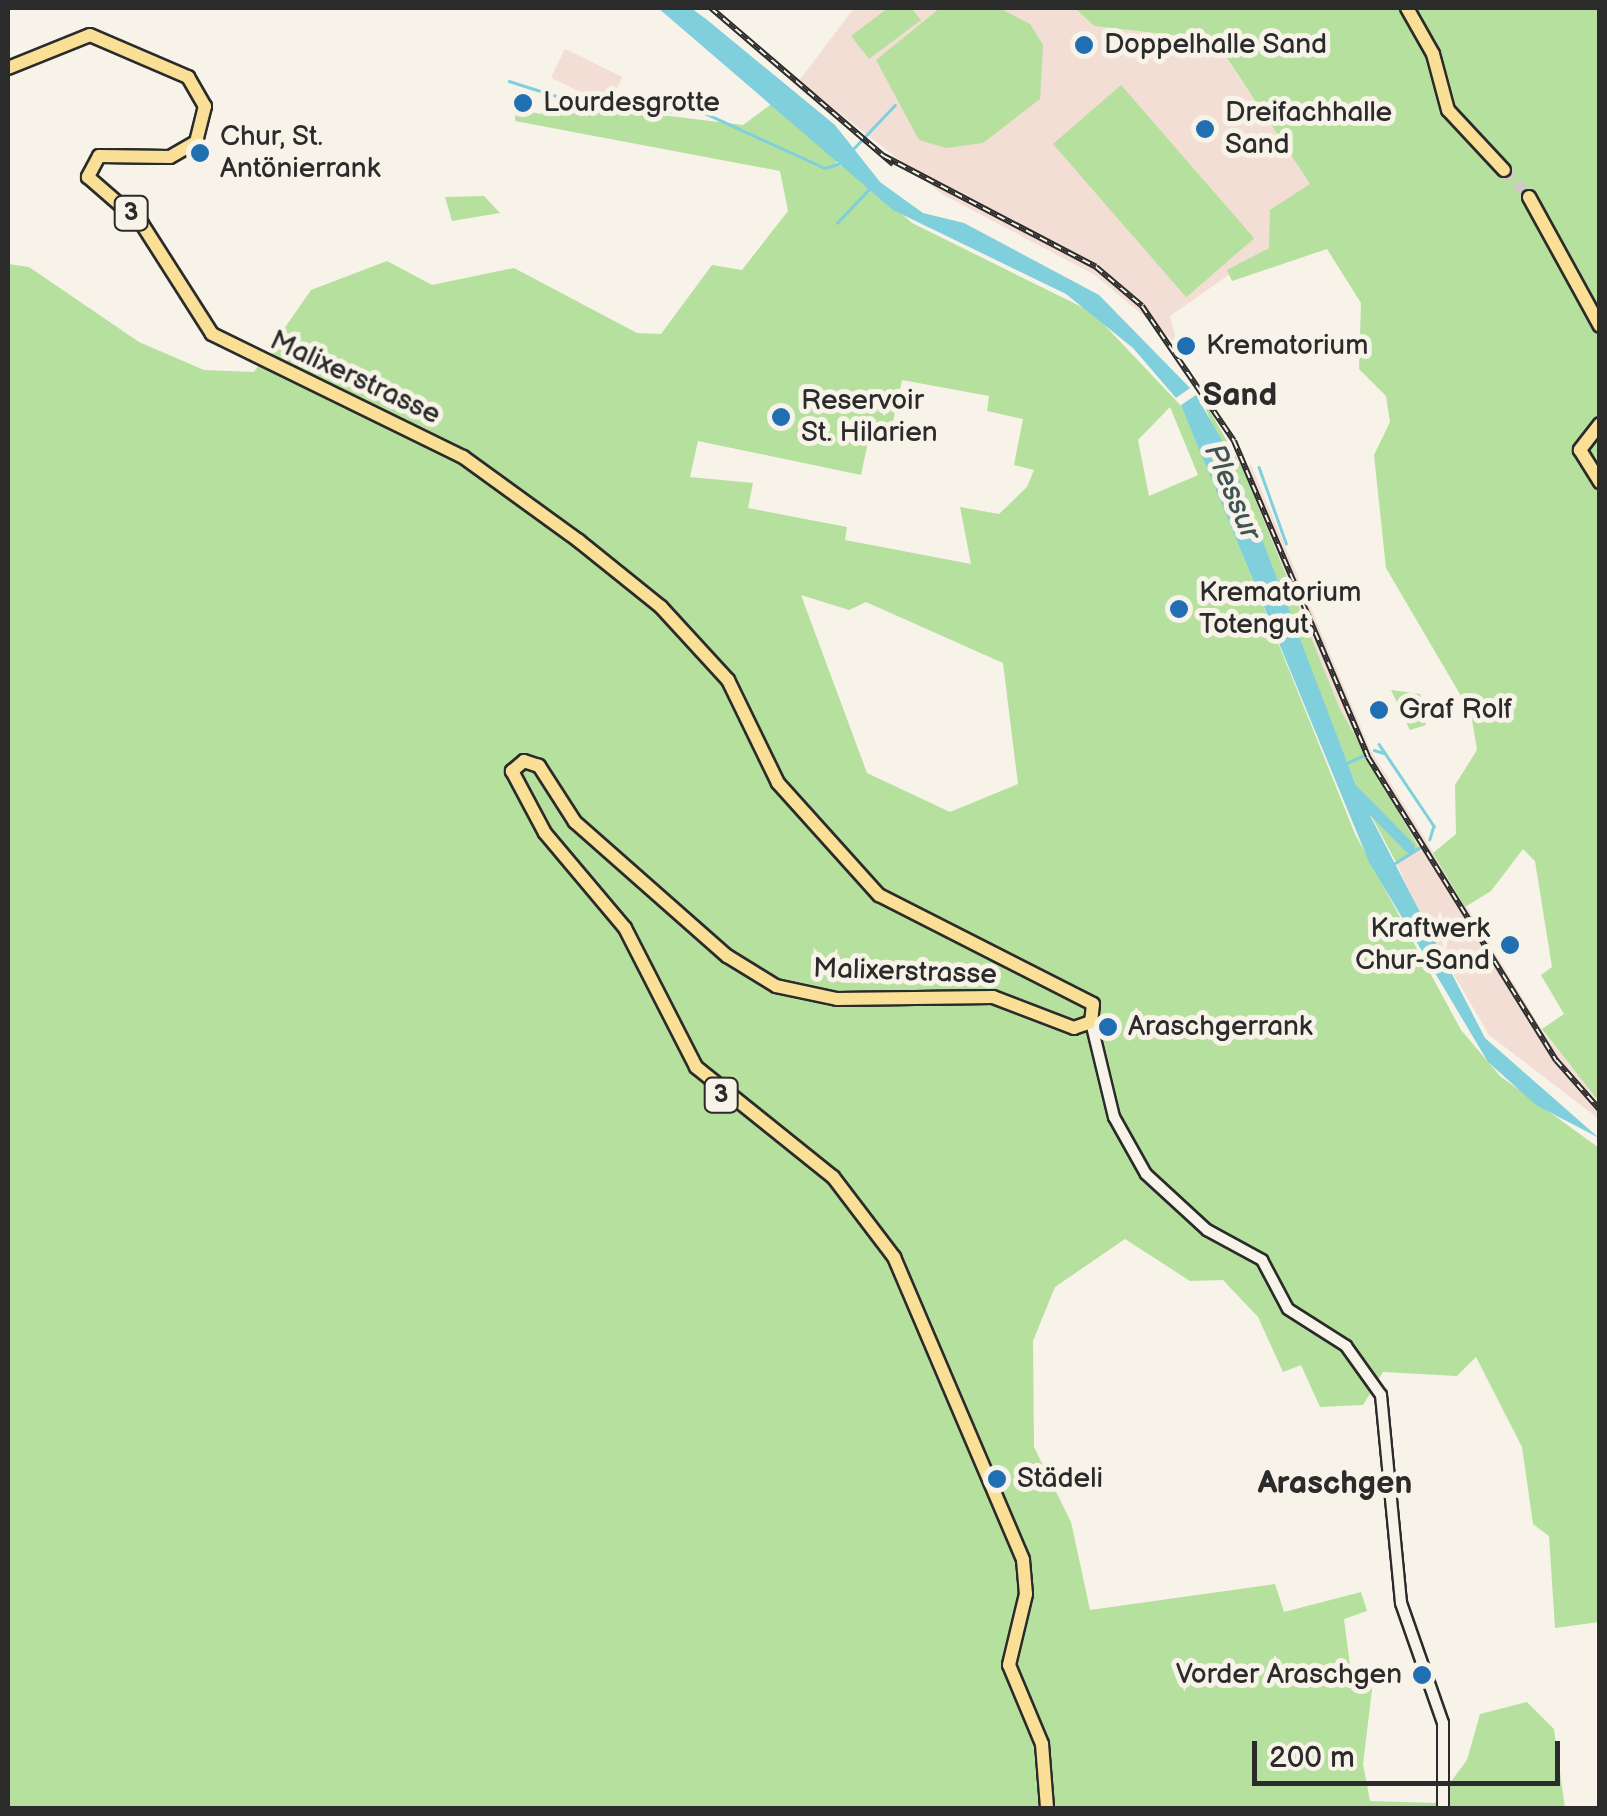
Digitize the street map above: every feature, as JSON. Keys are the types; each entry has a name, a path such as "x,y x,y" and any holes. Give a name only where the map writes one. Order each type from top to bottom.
{"main road":[{"path":"1407,8 1434,54 1448,110 1504,170"},
{"name":"Malixerstrasse","path":"8,68 86,34 188,77 205,106 196,142 170,157 98,156 88,177 146,229 207,328 248,357 463,457 634,583 734,688 778,783 879,895 1085,996 1091,1022 1074,1028 982,996 837,999 776,986 727,956 575,822 539,766 524,761 512,772 538,823 625,928 696,1067 823,1168 894,1257 1022,1560 1026,1594 1010,1665 1042,1744 1046,1808"},
{"path":"1528,197 1600,326"},
{"path":"1600,424 1580,450 1600,482"}],"street":[{"path":"1091,1022 1107,1098 1140,1167 1196,1222 1262,1260 1288,1309 1346,1346 1381,1395 1401,1603 1442,1714 1443,1808"}],"shaded area":[{"path":"854,8 1075,8 1094,26 1214,40 1310,184 1269,247 1170,316 1177,344 1095,275 942,194 799,81"},
{"path":"565,49 623,77 608,106 551,78"},
{"path":"1251,465 1370,749 1544,1033 1599,1102 1599,1119 1489,1035 1425,925 1396,862 1419,847 1340,709 1243,469"}],"green space":[{"path":"888,8 911,8 921,20 869,59 851,36"},
{"path":"940,8 999,8 1030,24 1043,45 1040,99 983,143 946,148 919,140 876,60"},
{"path":"1075,8 1599,8 1599,1102 1542,1029 1564,1014 1541,975 1552,967 1535,861 1523,849 1491,891 1465,907 1433,853 1456,834 1455,785 1477,750 1471,713 1386,568 1374,455 1390,422 1386,396 1359,369 1361,303 1327,249 1232,281 1227,270 1269,248 1270,210 1310,184 1215,40 1094,26"},
{"path":"1121,85 1254,238 1186,297 1053,144"},
{"path":"556,102 743,125 774,102 838,160 833,166 846,166 912,223 1092,312 1184,409 1355,834 1461,1030 1500,1076 1599,1148 1599,1622 1555,1628 1549,1536 1533,1524 1522,1447 1476,1357 1457,1376 1383,1372 1363,1405 1320,1407 1301,1365 1283,1372 1258,1317 1223,1280 1190,1281 1125,1239 1055,1287 1033,1341 1034,1447 1071,1522 1090,1610 1275,1584 1284,1612 1361,1592 1367,1611 1344,1619 1350,1665 1374,1673 1363,1764 1370,1801 1435,1803 1467,1760 1480,1714 1527,1702 1554,1729 1565,1808 8,1808 8,264 29,267 139,342 204,370 254,372 311,290 387,261 432,285 514,268 637,333 661,334 712,265 742,270 788,211 780,171 515,121 516,108 540,114","holes":["902,380 989,396 987,411 1023,419 1014,465 1034,470 1027,487 999,514 960,507 971,564 845,540 847,527 748,508 753,483 690,477 698,441 861,475 871,427 891,431","1170,407 1198,475 1149,496 1138,440","801,595 849,610 866,602 1003,663 1018,784 950,812 867,773"]},
{"path":"484,196 500,213 452,221 445,197"},
{"path":"1199,392 1243,469 1340,709 1419,848 1396,862 1360,795"},
{"path":"1391,690 1420,694 1426,725 1410,730"}],"water":[{"path":"658,8 691,8 706,19 835,125 880,182 923,213 964,223 1099,295 1190,388 1176,398 1133,348 1066,294 893,210"},
{"name":"Plessur","path":"1196,395 1229,453 1360,796 1485,1038 1599,1138 1536,1105 1488,1062 1369,862 1181,405"}],"waterway":[{"path":"509,81 607,112 700,111 825,168 843,162"},
{"path":"854,148 895,105"},
{"path":"837,223 870,188"},
{"name":"Plessur","path":"1259,467 1286,543"},
{"path":"1379,744 1434,826 1430,839"},
{"path":"1374,750 1384,753"},
{"path":"1347,763 1364,755"},
{"path":"1346,783 1409,847"},
{"path":"1395,863 1419,848"}],"tunnel":[{"path":"1504,170 1529,197"}],"railway":[{"path":"711,8 893,164"},
{"path":"884,156 1096,267 1142,306 1234,441 1368,757 1556,1060 1600,1110"}],"place":[{"name":"Doppelhalle Sand","path":"1084,45"},
{"name":"Lourdesgrotte","path":"523,103"},
{"name":"Dreifachhalle Sand","path":"1205,129"},
{"name":"Chur, St. Antönierrank","path":"200,153"},
{"name":"Krematorium","path":"1186,346"},
{"name":"Reservoir St. Hilarien","path":"781,417"},
{"name":"Krematorium Totengut","path":"1179,609"},
{"name":"Graf Rolf","path":"1379,710"},
{"name":"Kraftwerk Chur-Sand","path":"1510,945"},
{"name":"Araschgerrank","path":"1108,1027"},
{"name":"Städeli","path":"997,1479"},
{"name":"Vorder Araschgen","path":"1422,1675"}],"district":[{"name":"Sand","path":"1240,396"},
{"name":"Araschgen","path":"1335,1484"}]}
